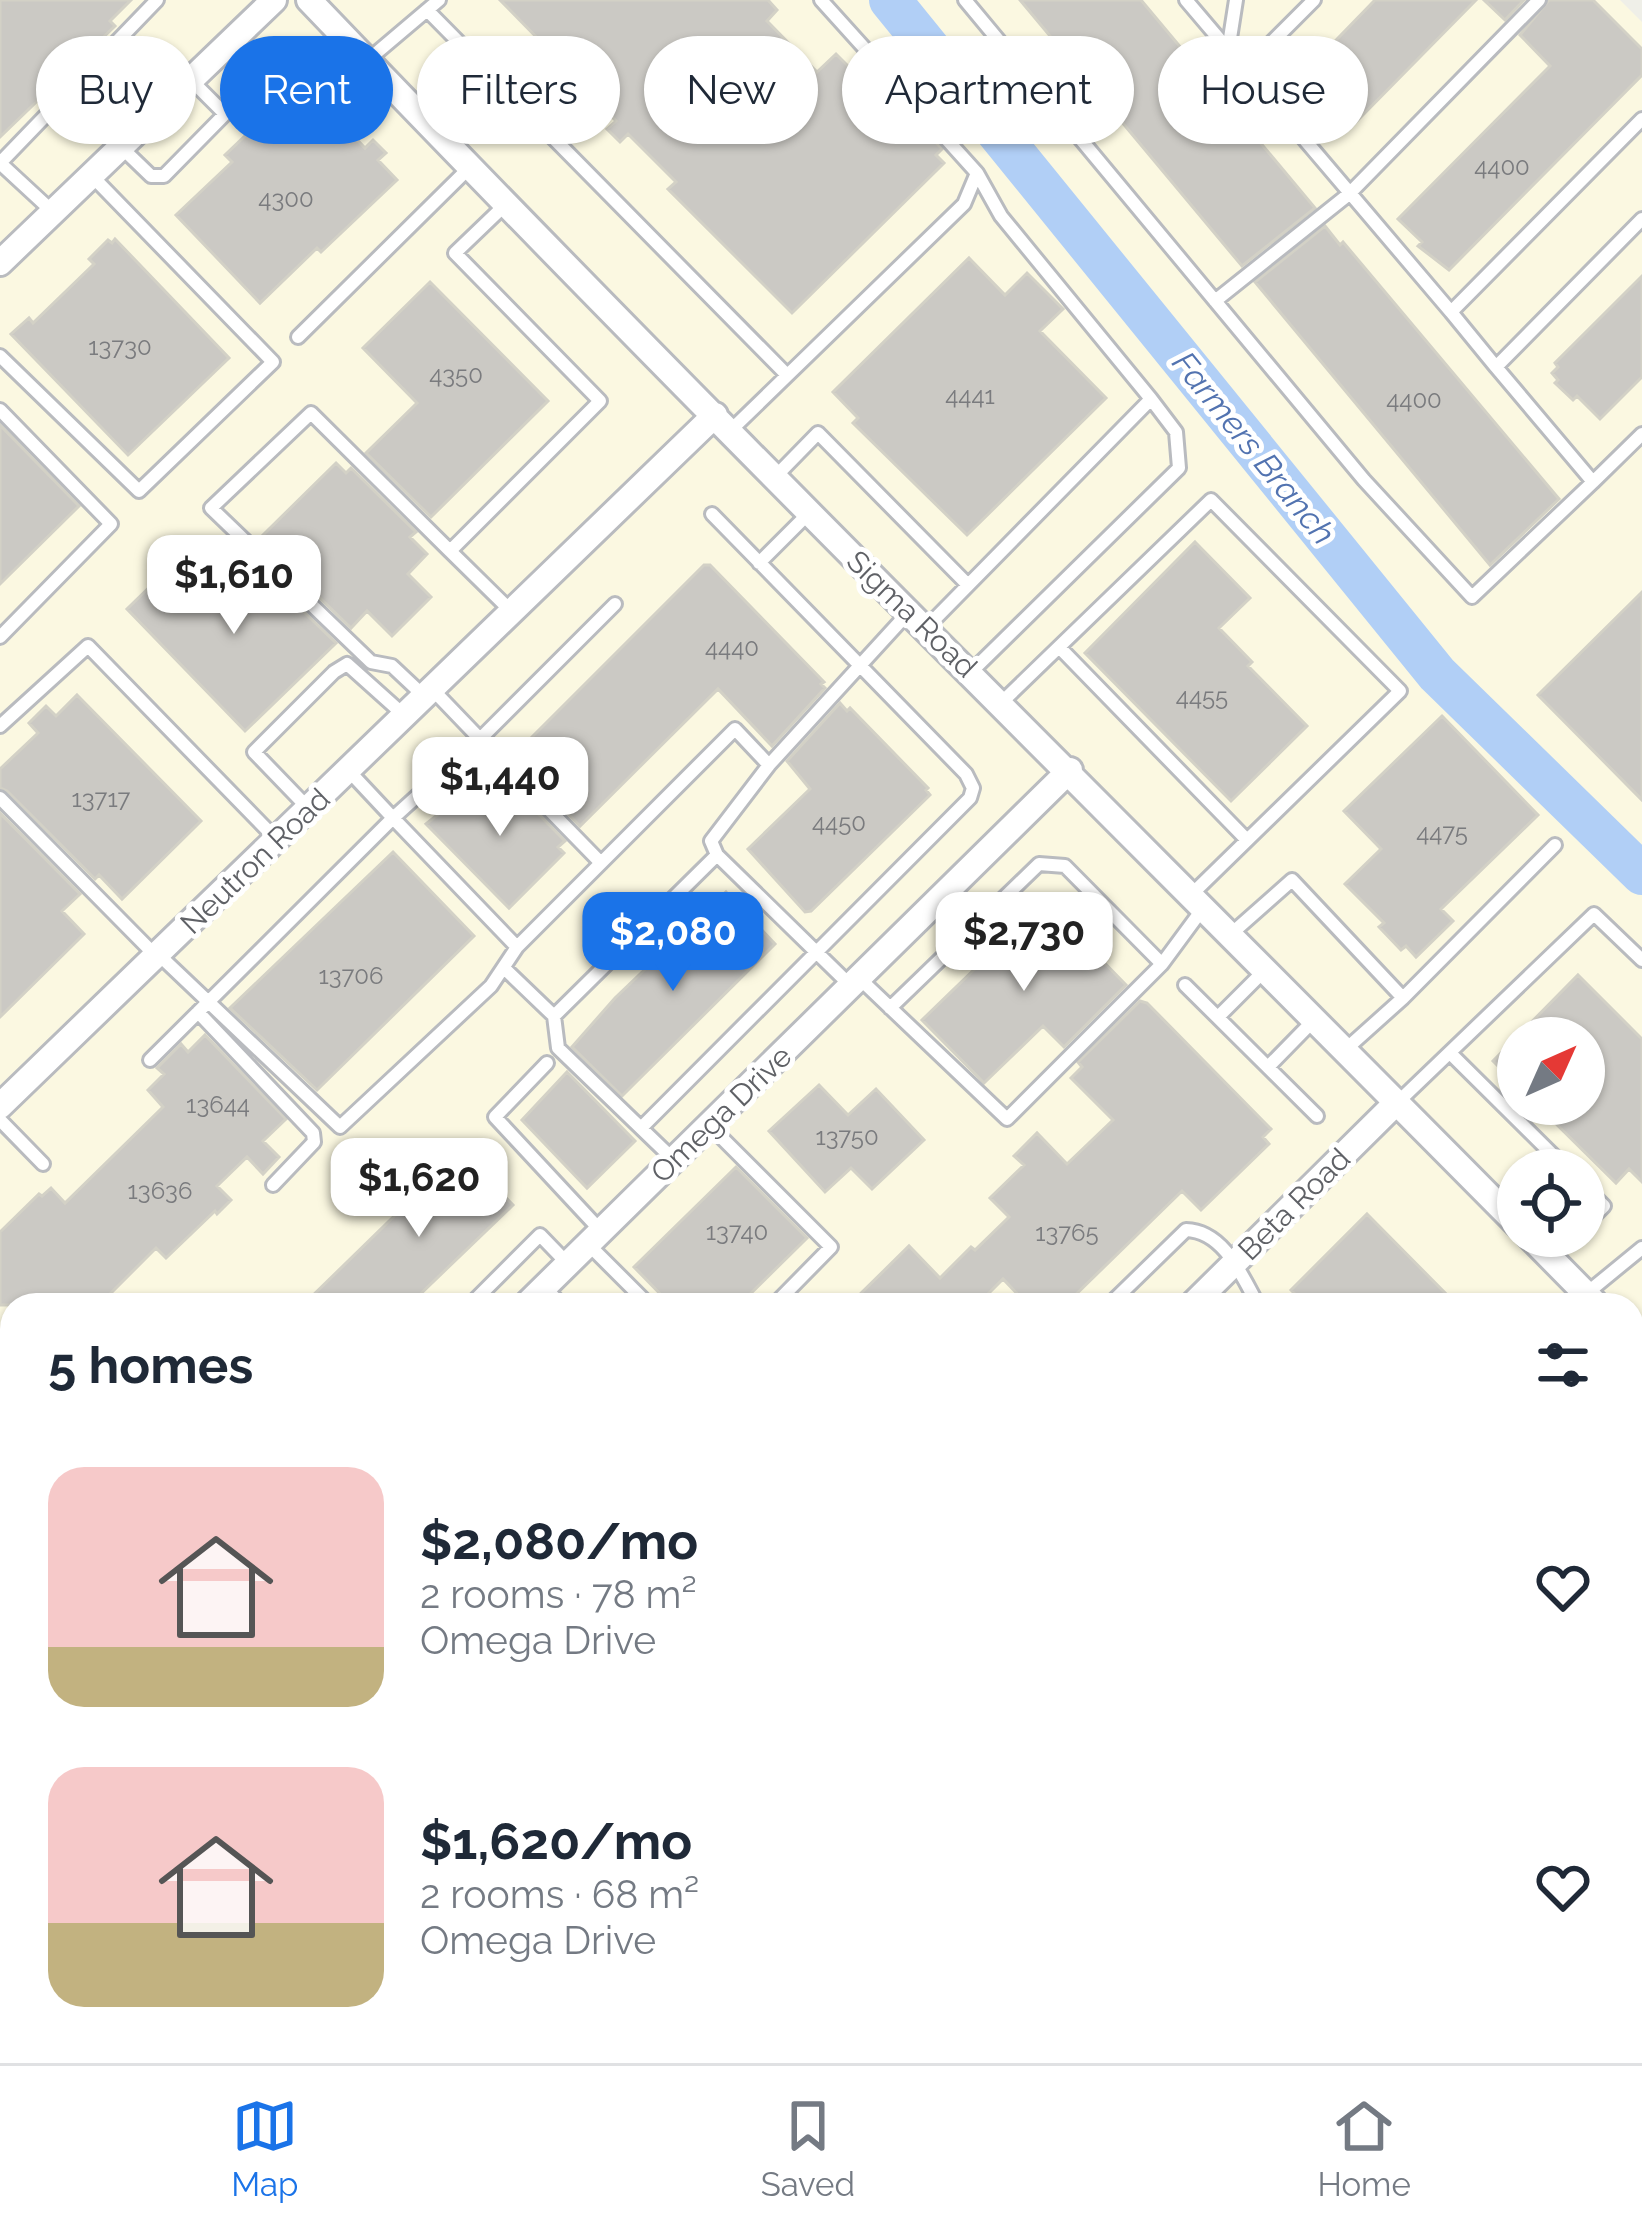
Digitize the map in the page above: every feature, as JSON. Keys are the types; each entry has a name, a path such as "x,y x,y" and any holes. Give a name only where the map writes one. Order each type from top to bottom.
{"street":[{"path":"196,73 274,0"},
{"name":"Sigma Road","path":"309,0 344,36"},
{"name":"Sigma Road","path":"393,87 809,513 1497,1204"},
{"path":"0,263 121,146"},
{"name":"Neutron Road","path":"4,1094 157,955 511,611 722,423"},
{"name":"Omega Drive","path":"548,1293 568,1264 1070,770"},
{"name":"Beta Road","path":"1204,1293 1396,1102"},
{"path":"1551,1258 1585,1293"}],"lane":[{"path":"52,212 0,164 157,0"},
{"path":"393,39 439,0"},
{"path":"821,0 976,173 1001,216 1176,432 1179,468 971,672"},
{"path":"1186,0 1216,36"},
{"path":"1230,36 1236,0"},
{"path":"1278,36 1314,0"},
{"path":"1215,301 1349,194 1539,0"},
{"path":"971,2 1364,480 1472,597 1642,434"},
{"path":"427,10 787,375"},
{"path":"196,85 220,109"},
{"path":"1450,312 1642,118"},
{"path":"121,146 157,178 220,119"},
{"path":"1307,144 1593,482"},
{"path":"298,337 470,167"},
{"path":"722,423 787,375 964,204 976,173"},
{"path":"0,356 139,491 273,362 91,175"},
{"path":"450,550 600,400 454,254 506,204"},
{"path":"1496,367 1642,219"},
{"path":"1002,702 1211,500 1400,691 1246,839 1198,900 1162,964 1007,1119 890,1008 817,953 717,855 711,841 769,764 860,663 968,585 1151,399"},
{"path":"0,410 111,524 0,638"},
{"path":"511,611 311,412 211,508 371,662 392,666 430,693 601,863"},
{"path":"775,477 818,433 968,585"},
{"path":"759,563 809,513"},
{"path":"641,1128 970,798 973,788 966,774 712,514"},
{"path":"150,1060 615,604"},
{"path":"0,726 88,646 277,840"},
{"path":"1059,647 1246,839"},
{"path":"309,809 254,752 334,671 347,664 406,717"},
{"path":"203,1007 340,1127 491,986 517,947 735,729 769,764"},
{"path":"349,771 517,947"},
{"path":"0,798 157,955 313,1133 314,1142 273,1185"},
{"path":"1346,1051 1555,845"},
{"path":"554,1016 717,855"},
{"path":"890,1008 1039,864 1065,866 1162,964"},
{"path":"1231,934 1292,880 1403,998"},
{"path":"1396,1102 1594,914 1642,960"},
{"path":"504,968 554,1016 558,1048 674,1160"},
{"path":"1218,1017 1265,969"},
{"path":"1185,985 1318,1116"},
{"path":"1268,1067 1315,1019"},
{"path":"1450,1053 1547,1149"},
{"path":"547,1063 495,1118 640,1293"},
{"path":"0,1120 43,1164"},
{"path":"709,1125 831,1247 786,1293"},
{"path":"1121,1293 1186,1230 1210,1236 1235,1263 1251,1293"},
{"path":"482,1293 540,1235 568,1264"},
{"path":"1597,1293 1642,1248"}],"shaded area":[{"path":"0,0 1620,0 1642,22 1642,1293 0,1293"}],"building":[{"path":"0,0 131,0 110,21 115,26 105,36 36,36 36,102 0,137"},
{"path":"500,0 768,0 777,10 767,21 782,36 644,36 644,144 818,144 818,71 836,54 842,60 842,144 937,144 942,149 936,155 944,163 792,313 668,189 676,182 628,134 620,142 620,36 535,36"},
{"path":"1020,0 1141,0 1171,36 1158,36 1158,144 1261,144 1315,208 1242,266 1134,137 1134,36 1050,36"},
{"path":"1375,0 1476,0 1368,110 1368,36 1340,36"},
{"path":"1484,0 1524,0 1505,20"},
{"path":"1549,0 1593,0 1642,49 1642,75 1449,270 1418,246 1422,242 1398,219 1550,66 1520,35"},
{"path":"237,144 361,144 365,148 377,144 386,153 378,160 397,180 260,303 176,215 232,162 225,155"},
{"path":"1325,226 1559,499 1490,565 1255,282"},
{"path":"115,239 229,358 128,455 11,334 29,318 33,323 94,264 89,259"},
{"path":"969,258 1005,295 1027,273 1063,309 1040,331 1106,398 967,535 853,423 858,418 833,392"},
{"path":"1642,276 1642,377 1600,419 1555,383 1558,380 1552,373 1558,367 1555,363"},
{"path":"430,282 548,401 431,517 366,453 417,403 363,348"},
{"path":"0,425 79,506 0,584"},
{"path":"336,463 346,473 351,468 416,532 410,537 427,554 408,574 431,597 392,636 367,611 351,628 259,539"},
{"path":"1195,542 1250,598 1219,628 1252,662 1248,666 1307,726 1231,801 1085,653"},
{"path":"248,558 336,643 245,731 127,609 168,569 183,584 197,569 216,589"},
{"path":"704,565 710,565 825,688 772,746 718,689 580,826 512,757"},
{"path":"1642,592 1642,800 1538,695"},
{"path":"77,695 201,821 122,899 0,788 0,769 38,733 29,723 46,706 56,716"},
{"path":"840,703 847,711 850,708 930,795 805,912 748,849 810,789 787,761"},
{"path":"1442,716 1538,815 1441,909 1453,921 1416,957 1406,946 1401,950 1379,927 1384,923 1345,884 1381,849 1344,811"},
{"path":"499,774 565,841 558,847 564,853 509,908 426,824 457,799 465,807"},
{"path":"0,813 80,894 62,911 84,934 0,1017"},
{"path":"393,852 474,936 317,1090 230,1008"},
{"path":"726,892 775,944 622,1096 572,1047 615,998"},
{"path":"1042,904 1126,985 1064,1047 1043,1026 984,1083 922,1020"},
{"path":"1578,975 1642,1039 1642,1182 1629,1169 1616,1183 1605,1172 1605,1149 1582,1149 1557,1125 1605,1125 1605,1017 1536,1017"},
{"path":"1140,1001 1147,1003 1271,1129 1263,1137 1269,1144 1201,1210 1182,1191 1077,1293 1016,1293 1003,1279 989,1293 861,1293 909,1246 940,1278 971,1247 975,1250 1009,1217 990,1198 1024,1165 1014,1156 1037,1133 1067,1164 1113,1120 1071,1078 1082,1067 1078,1062"},
{"path":"205,1035 286,1119 263,1141 279,1157 263,1174 247,1157 217,1186 231,1200 217,1214 215,1211 166,1258 156,1248 111,1293 0,1293 0,1232 51,1188 65,1203 163,1107 148,1090 164,1074 157,1068 181,1044 188,1052"},
{"path":"567,1072 635,1141 587,1188 522,1120"},
{"path":"819,1085 848,1115 876,1089 924,1140 872,1189 851,1168 825,1192 769,1131"},
{"path":"461,1151 513,1205 421,1293 315,1293"},
{"path":"736,1167 807,1238 751,1293 659,1293 634,1267"},
{"path":"1367,1214 1445,1293 1294,1293 1291,1290"}],"waterway":[{"name":"Farmers Branch","path":"890,0 1437,674 1642,874"}]}
